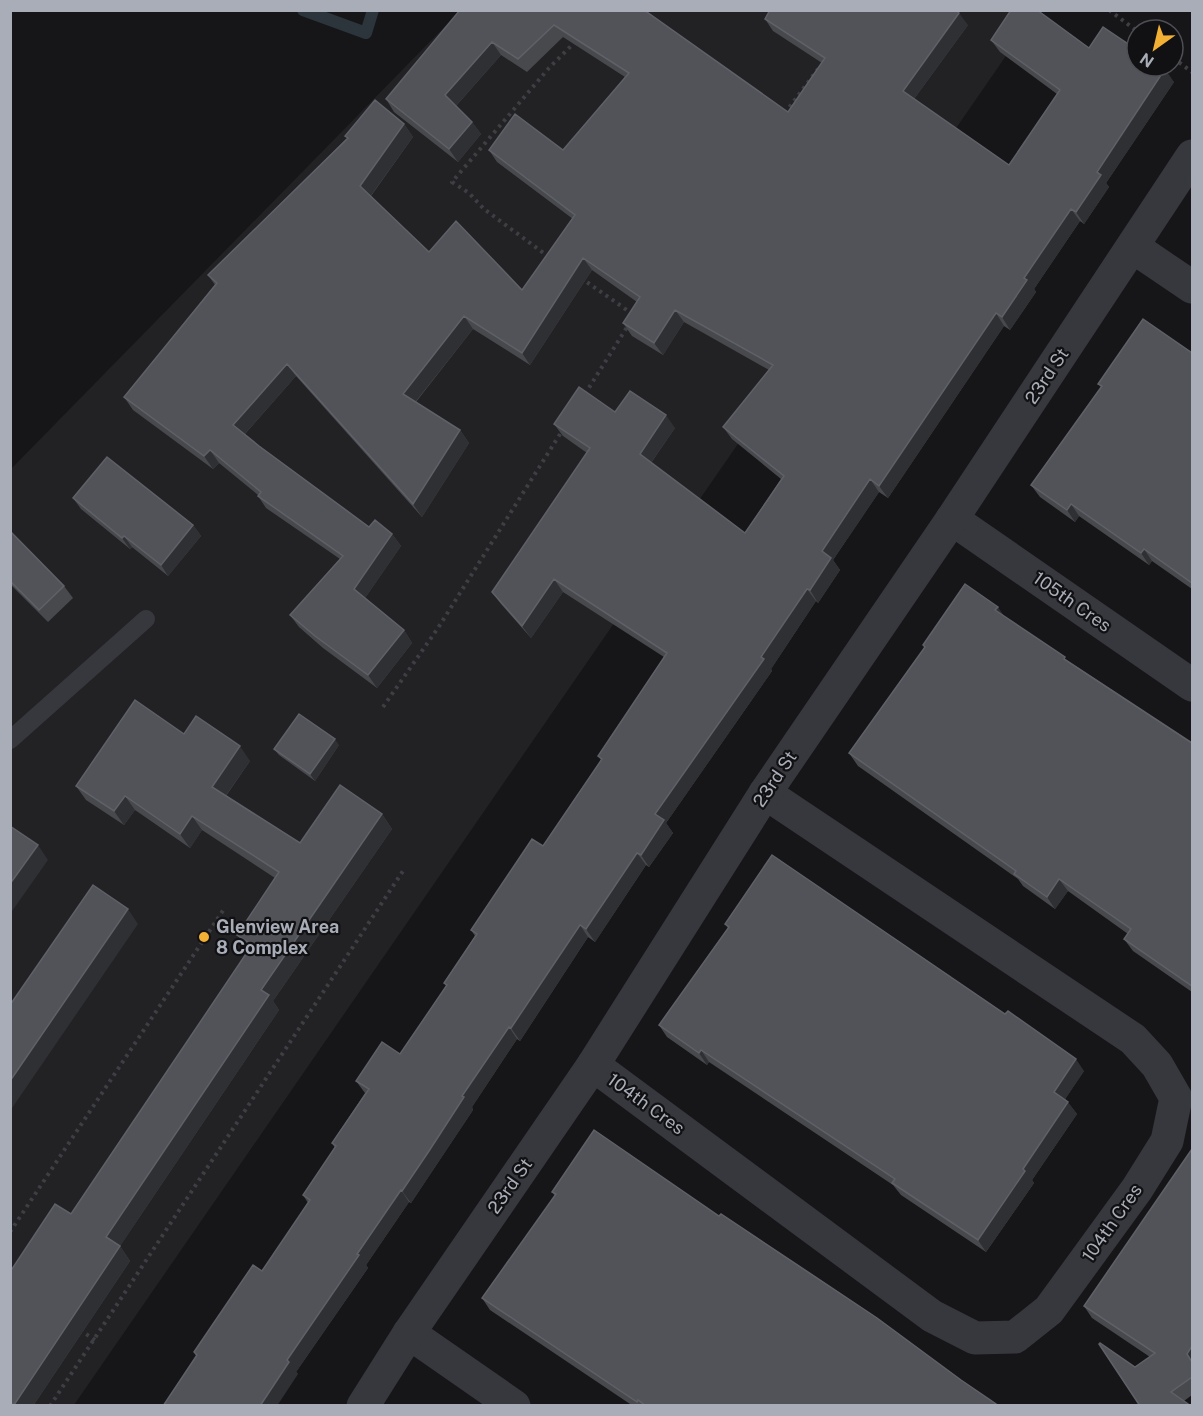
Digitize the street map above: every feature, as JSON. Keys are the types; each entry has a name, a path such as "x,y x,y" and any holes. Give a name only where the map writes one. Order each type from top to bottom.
{"street":[{"name":"23rd St","path":"363,1406 409,1333 593,1065 765,793 952,519 1192,156"},
{"path":"1133,247 1192,287"},
{"name":"105th Cres","path":"952,519 1192,685"},
{"name":"104th Cres","path":"593,1065 932,1316 975,1338 1015,1337 1049,1310 1137,1189 1167,1141 1176,1098 1157,1065 1133,1039 765,793"},
{"path":"409,1333 514,1406"}],"lane":[{"path":"10,740 146,619"}],"path":[{"path":"1109,10 1125,22"},
{"path":"556,262 484,209 469,193 452,182 549,68 582,35"},
{"path":"782,118 822,63"},
{"path":"575,275 634,315"},
{"path":"584,396 640,307"},
{"path":"383,707 438,628 565,426"},
{"path":"50,1406 403,871"},
{"path":"10,1232 224,909"},
{"path":"76,1327 95,1340"}],"shaded area":[{"name":"Glenview Area 8 Complex","path":"460,11 1037,11 74,1405 11,1406 11,469"}],"building":[{"path":"460,10 644,10 788,112 825,58 765,19 770,10 956,10 959,13 903,91 1009,165 1060,90 991,40 1011,10 1037,10 1089,48 1103,27 1125,42 1125,78 1159,78 1097,172 1101,175 1076,212 1071,209 1024,278 1027,280 1002,317 996,313 879,486 870,479 822,551 831,558 810,590 807,589 761,657 764,659 655,814 664,820 641,855 637,853 586,929 580,925 511,1028 509,1027 462,1096 464,1097 429,1151 287,1360 289,1362 260,1406 163,1406 197,1355 194,1352 253,1265 262,1271 310,1200 303,1195 336,1146 332,1143 369,1089 356,1081 382,1042 400,1054 447,985 444,983 477,934 471,930 532,839 543,846 602,759 598,756 667,653 554,579 522,626 492,592 590,448 554,424 579,387 615,412 630,391 666,415 640,454 745,533 784,476 723,427 773,365 675,310 654,343 623,323 640,297 583,258 522,353 464,316 403,394 460,430 413,504 287,364 233,425 369,527 375,520 392,534 354,589 404,630 368,675 290,615 343,556 258,496 261,492 210,450 204,456 124,397 217,283 208,275 348,138 345,136 375,100 404,124 360,186 429,252 456,221 522,290 575,215 489,150 515,114 563,150 629,73 554,25 518,59 492,42 445,95 472,122 449,149 386,99"},
{"path":"1143,319 1192,353 1192,583 1144,549 1141,553 1071,504 1067,510 1031,485 1102,386 1098,384"},
{"path":"107,457 193,525 161,565 124,536 122,538 73,498"},
{"path":"10,531 64,586 39,610 10,581"},
{"path":"965,584 998,607 995,610 1065,657 1064,659 1192,743 1192,986 1124,939 1131,929 1059,879 1047,897 1014,874 1016,871 849,753 925,647 923,645"},
{"path":"135,700 184,734 196,716 240,746 212,787 300,843 340,785 382,814 261,990 269,995 106,1237 120,1246 14,1405 10,1402 10,1272 55,1204 71,1214 252,945 237,935 279,872 192,816 180,834 125,796 114,811 76,786"},
{"path":"299,714 335,739 310,774 274,749"},
{"path":"10,826 38,845 10,884"},
{"path":"772,855 1005,1014 1008,1011 1076,1059 1054,1092 1068,1102 978,1240 892,1183 895,1179 701,1050 699,1053 659,1025 729,927 725,924"},
{"path":"93,885 128,909 10,1081 10,1005"},
{"path":"594,1130 719,1216 721,1214 877,1318 999,1406 646,1406 482,1298 556,1194 552,1192"},
{"path":"1192,1149 1192,1346 1187,1354 1192,1362 1192,1377 1171,1392 1191,1406 1140,1406 1099,1344 1135,1367 1155,1353 1084,1306"}],"waterway":[{"path":"303,10 366,33 373,10"}],"place":[{"name":"Glenview Area 8 Complex","path":"204,937"}]}
